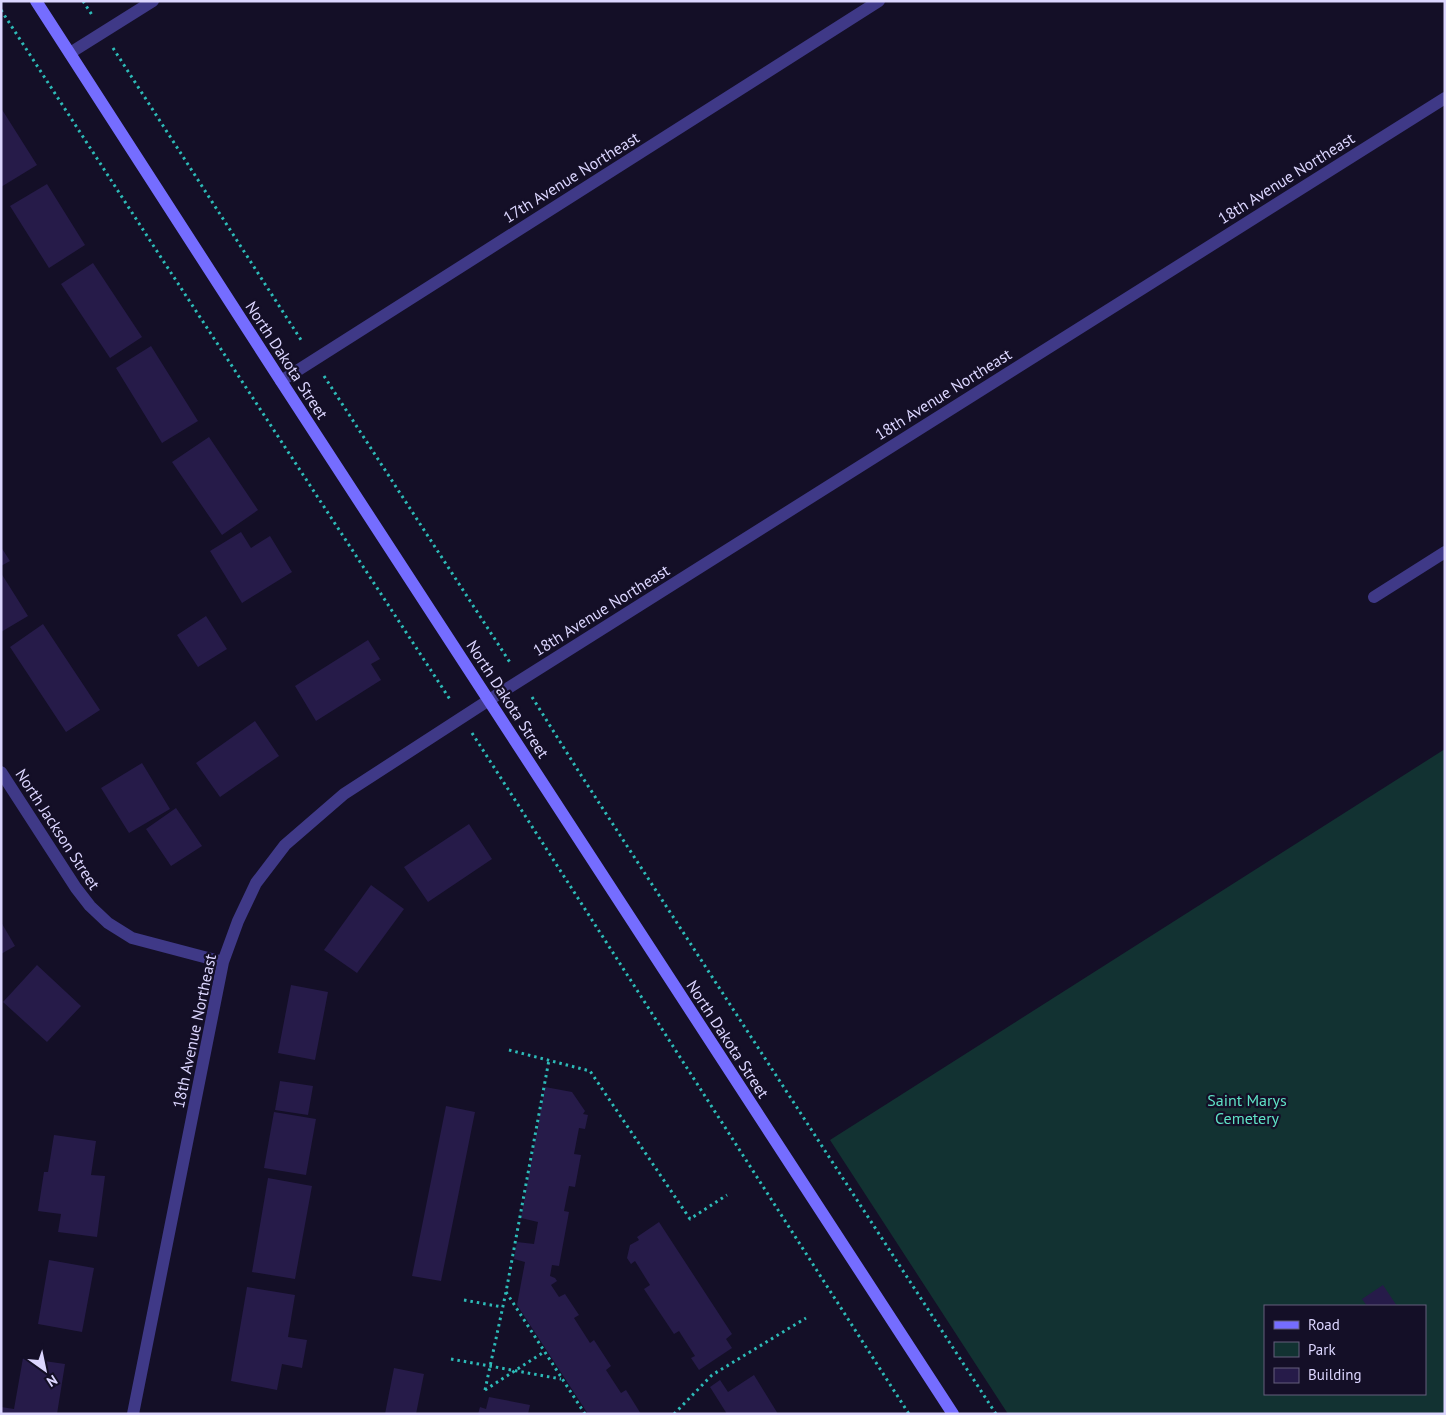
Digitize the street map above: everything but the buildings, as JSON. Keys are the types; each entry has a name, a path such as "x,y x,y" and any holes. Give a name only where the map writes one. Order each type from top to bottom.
{"street":[{"name":"North Dakota Street","path":"36,1 952,1414"},
{"path":"70,53 153,1"},
{"name":"17th Avenue Northeast","path":"281,381 879,1"},
{"name":"18th Avenue Northeast","path":"133,1414 223,962 238,921 256,883 285,845 344,794 489,700 1445,98"},
{"path":"1374,597 1445,552"},
{"name":"North Jackson Street","path":"1,772 76,888 90,906 108,923 132,938 223,962"}],"path":[{"path":"83,1 589,788 996,1414"},
{"path":"509,1050 590,1071 690,1219 727,1195"},
{"path":"544,1352 485,1390 506,1292 548,1060"},
{"path":"506,1292 585,1414"},
{"path":"464,1300 502,1307"},
{"path":"674,1414 712,1375 806,1318"},
{"path":"451,1358 561,1379"}],"green space":[{"name":"Saint Marys Cemetery","path":"1445,749 1445,1414 1008,1414 830,1140"}]}
